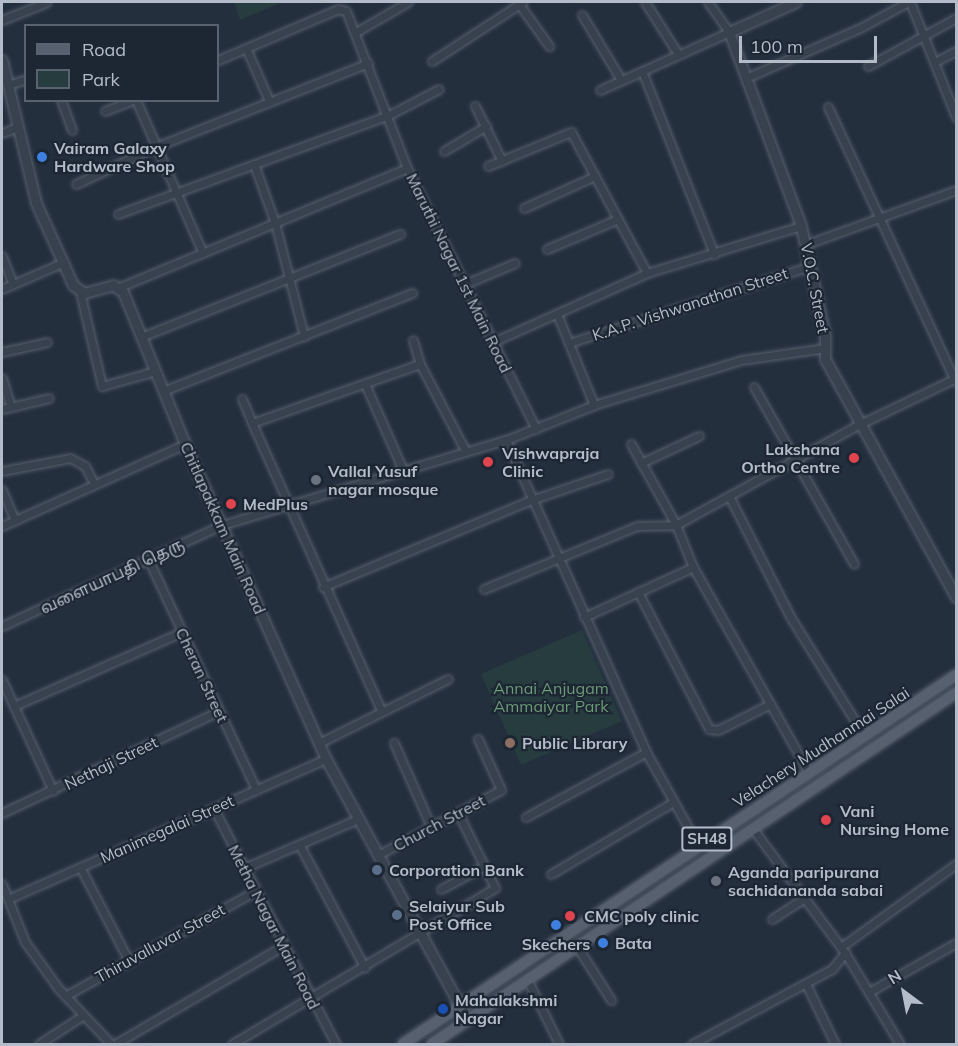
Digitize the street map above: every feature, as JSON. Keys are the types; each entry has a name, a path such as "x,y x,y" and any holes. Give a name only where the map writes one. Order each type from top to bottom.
{"main road":[{"name":"Velachery Mudhanmai Salai","path":"403,1044 698,844 809,774 957,675"},
{"name":"Velachery Mudhanmai Salai","path":"432,1044 957,693"}],"street":[{"path":"2,20 47,2"},
{"path":"356,32 408,2"},
{"path":"645,2 678,54"},
{"name":"V.O.C. Street","path":"708,2 729,32 807,244 825,359 957,597"},
{"path":"600,90 795,2"},
{"path":"746,78 860,28 909,2 954,103 957,117"},
{"path":"432,61 521,3 549,46"},
{"name":"Maruthi Nagar 1st Main Road","path":"246,48 338,9 346,10 389,115 407,168 536,429"},
{"path":"582,15 621,80"},
{"path":"868,66 957,18"},
{"path":"219,60 246,48 269,101"},
{"path":"935,62 957,51"},
{"path":"2,63 15,128 36,203 80,292 102,386 155,371"},
{"path":"76,184 155,147 368,63"},
{"path":"642,71 714,254"},
{"path":"8,86 24,80"},
{"path":"118,214 389,115 439,89"},
{"path":"63,102 72,130"},
{"path":"105,111 129,102"},
{"path":"135,102 203,253"},
{"path":"475,106 502,160"},
{"path":"484,589 637,526 676,525 860,424 956,380 828,107"},
{"path":"444,151 486,126"},
{"path":"2,133 15,128"},
{"path":"488,166 572,132 647,273"},
{"path":"254,164 275,223 304,336"},
{"path":"80,292 120,287 407,168"},
{"path":"524,208 595,176"},
{"path":"807,244 957,190"},
{"path":"547,249 618,219"},
{"path":"494,342 647,273 801,226"},
{"path":"141,337 400,234"},
{"path":"2,256 13,284"},
{"path":"2,289 64,262"},
{"path":"465,284 515,263"},
{"name":"K.A.P. Vishwanathan Street","path":"569,343 811,266"},
{"name":"Chitlapakkam Main Road","path":"120,287 184,444 326,759 468,1020"},
{"path":"163,391 412,293"},
{"path":"557,314 594,405"},
{"path":"413,340 420,364 466,452"},
{"path":"2,352 47,342"},
{"name":"வளையாபதி தெரு","path":"2,626 222,525 506,440 594,405 741,360 825,348"},
{"path":"252,423 420,364"},
{"path":"2,378 11,407"},
{"path":"365,384 403,470"},
{"path":"754,387 854,564"},
{"path":"2,409 48,398"},
{"path":"242,399 323,587 381,710"},
{"path":"641,462 699,436"},
{"path":"506,440 646,752 698,844"},
{"path":"2,526 184,444"},
{"path":"631,444 676,525 693,567 809,774"},
{"path":"2,471 70,458 85,466 94,484"},
{"path":"323,587 531,500 608,474"},
{"path":"2,490 15,520"},
{"path":"729,496 791,618 865,737"},
{"name":"Cheran Street","path":"148,559 256,790"},
{"path":"584,617 693,567"},
{"path":"638,592 709,729 718,730 770,704"},
{"path":"14,706 182,632"},
{"path":"319,743 381,710 448,679"},
{"path":"2,680 53,791"},
{"name":"Nethaji Street","path":"2,813 219,711"},
{"name":"Church Street","path":"378,855 501,790 478,739"},
{"path":"394,743 431,827"},
{"path":"526,817 646,752"},
{"name":"Manimegalai Street","path":"8,899 326,759"},
{"path":"551,874 673,802"},
{"name":"Metha Nagar Main Road","path":"214,809 310,999 336,1044"},
{"path":"232,1044 421,935 495,888 458,813"},
{"path":"244,868 358,819"},
{"path":"753,829 843,950 900,1044"},
{"path":"299,844 365,968"},
{"path":"692,1044 832,969 843,950 957,864"},
{"path":"441,889 484,866"},
{"path":"81,867 129,961"},
{"path":"2,884 25,942 82,1016 113,1044 283,946"},
{"name":"Thiruvalluvar Street","path":"65,996 255,891"},
{"path":"772,919 804,898"},
{"path":"869,992 957,944"},
{"path":"578,948 611,1000"},
{"path":"528,981 559,1044"},
{"path":"806,984 836,1044"},
{"path":"39,1044 82,1016"}],"green space":[{"path":"234,2 283,2 240,20"},
{"name":"Annai Anjugam Ammaiyar Park","path":"582,630 622,721 521,765 481,674"}],"place":[{"name":"Vairam Galaxy Hardware Shop","path":"42,157"},
{"name":"Lakshana Ortho Centre","path":"854,458"},
{"name":"Vishwapraja Clinic","path":"488,462"},
{"name":"Vallal Yusuf nagar mosque","path":"316,480"},
{"name":"MedPlus","path":"231,504"},
{"name":"Public Library","path":"510,743"},
{"name":"Vani Nursing Home","path":"826,820"},
{"name":"Corporation Bank","path":"377,870"},
{"name":"Aganda paripurana sachidananda sabai","path":"716,881"},
{"name":"Selaiyur Sub Post Office","path":"397,915"},
{"name":"CMC poly clinic","path":"570,916"},
{"name":"Skechers","path":"556,925"},
{"name":"Bata","path":"603,943"},
{"name":"Mahalakshmi Nagar","path":"443,1009"}]}
